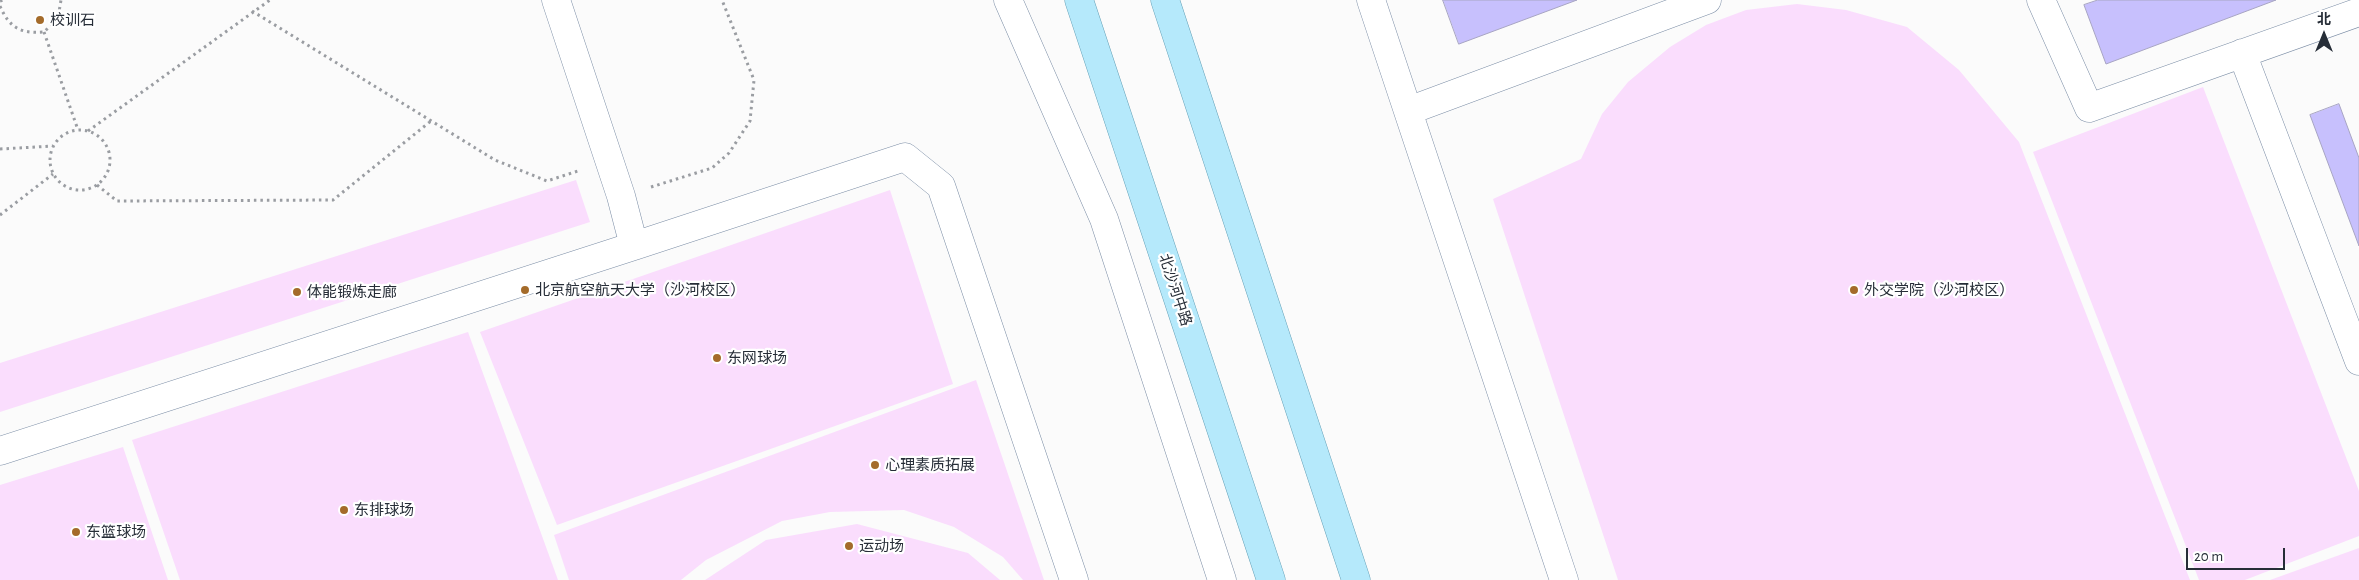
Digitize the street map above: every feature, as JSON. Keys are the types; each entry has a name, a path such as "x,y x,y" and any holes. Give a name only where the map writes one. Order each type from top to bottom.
{"main road":[{"name":"北沙河中路","path":"1079,0 1271,580"},
{"path":"1165,0 1356,580"}],"street":[{"path":"556,0 621,196 634,246"},
{"path":"1008,0 1104,219 1222,580"},
{"path":"1371,0 1564,580"},
{"path":"1408,111 1707,0"},
{"path":"2041,0 2089,108 2359,12"},
{"path":"2242,53 2359,361"},
{"path":"0,451 905,157 941,186 1074,580"}],"path":[{"path":"44,32 58,18 61,0"},
{"path":"88,131 252,11 270,0"},
{"path":"621,196 712,168 729,153 750,121 754,80 722,0"},
{"path":"0,6 7,21 17,28 44,32"},
{"path":"252,11 495,160 547,181 583,169"},
{"path":"44,32 78,130"},
{"path":"97,185 117,201 333,200 431,121"},
{"path":"78,130 88,131 97,135 104,142 110,160 108,169 97,185 88,189 68,188 59,182 53,174 50,155 54,146 68,132 78,130"},
{"path":"0,149 54,146"},
{"path":"0,215 53,174"}],"shaded area":[{"path":"1797,4 1846,10 1907,27 1959,70 2019,142 2190,580 1618,580 1493,199 1581,159 1602,114 1628,82 1670,47 1706,25 1746,10"},
{"path":"2203,87 2359,491 2359,536 2245,580 2199,580 2033,152"},
{"name":"体能锻炼走廊","path":"576,180 590,222 0,412 0,363"},
{"name":"东网球场","path":"890,190 953,384 557,525 480,332"},
{"name":"东排球场","path":"468,332 558,580 180,580 132,440"},
{"name":"心理素质拓展","path":"976,380 1044,580 1023,580 1003,557 954,527 904,510 830,512 782,521 706,560 681,580 569,580 554,535"},
{"name":"东篮球场","path":"123,447 168,580 0,580 0,485"},
{"name":"运动场","path":"857,524 968,553 1000,580 705,580 766,540"},
{"path":"2359,548 2359,580 2270,580"}],"building":[{"path":"1443,0 1577,0 1459,44"},
{"path":"2098,0 2276,0 2106,64 2084,5"},
{"path":"2339,104 2359,158 2359,246 2310,115"}],"place":[{"name":"校训石","path":"40,20"},
{"name":"北京航空航天大学（沙河校区）","path":"525,290"},
{"name":"外交学院（沙河校区）","path":"1854,290"},
{"name":"体能锻炼走廊","path":"297,292"},
{"name":"东网球场","path":"717,358"},
{"name":"心理素质拓展","path":"875,465"},
{"name":"东排球场","path":"344,510"},
{"name":"东篮球场","path":"76,532"},
{"name":"运动场","path":"849,546"}]}
